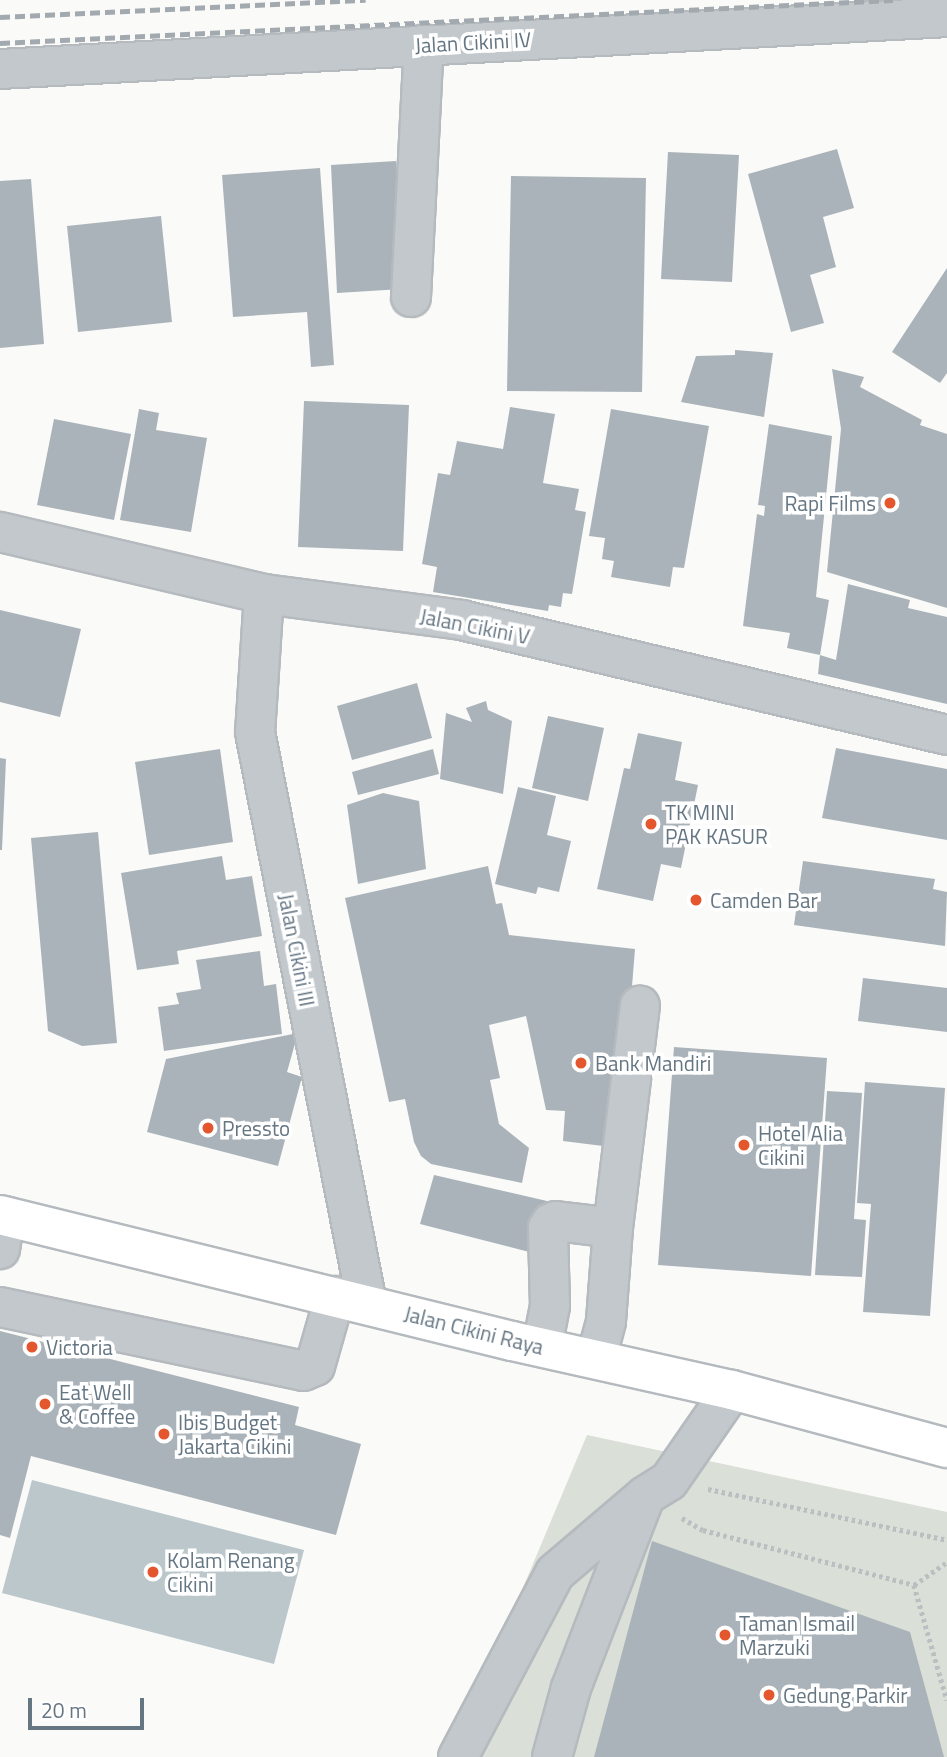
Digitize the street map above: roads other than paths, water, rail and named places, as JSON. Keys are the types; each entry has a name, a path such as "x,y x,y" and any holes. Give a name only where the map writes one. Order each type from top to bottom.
{"main road":[{"name":"Jalan Cikini Raya","path":"2,1227 351,1300 542,1348 732,1390 947,1448"}],"street":[{"name":"Jalan Cikini IV","path":"0,69 947,17"},
{"path":"411,297 424,44"},
{"name":"Jalan Cikini V","path":"0,532 264,594 461,620 947,734"},
{"name":"Jalan Cikini III","path":"264,594 255,732 351,1300"},
{"path":"596,1359 606,1321 613,1228 640,1006"},
{"path":"542,1348 550,1306 548,1228 556,1221 613,1228"},
{"path":"0,1307 303,1371 316,1366 351,1300"},
{"path":"458,1757 555,1573 657,1489 732,1390"},
{"path":"552,1757 571,1688 657,1489"}],"railway":[{"path":"0,17 366,0"},
{"path":"0,43 893,0"}],"place":[{"name":"Rapi Films","path":"890,503"},
{"name":"TK MINI PAK KASUR","path":"651,824"},
{"name":"Camden Bar","path":"696,900"},
{"name":"Bank Mandiri","path":"581,1063"},
{"name":"Pressto","path":"208,1128"},
{"name":"Hotel Alia Cikini","path":"744,1145"},
{"name":"Victoria","path":"32,1347"},
{"name":"Eat Well & Coffee","path":"45,1404"},
{"name":"Ibis Budget Jakarta Cikini","path":"164,1434"},
{"name":"Kolam Renang Cikini","path":"153,1572"},
{"name":"Taman Ismail Marzuki","path":"725,1635"},
{"name":"Gedung Parkir","path":"769,1695"}]}
